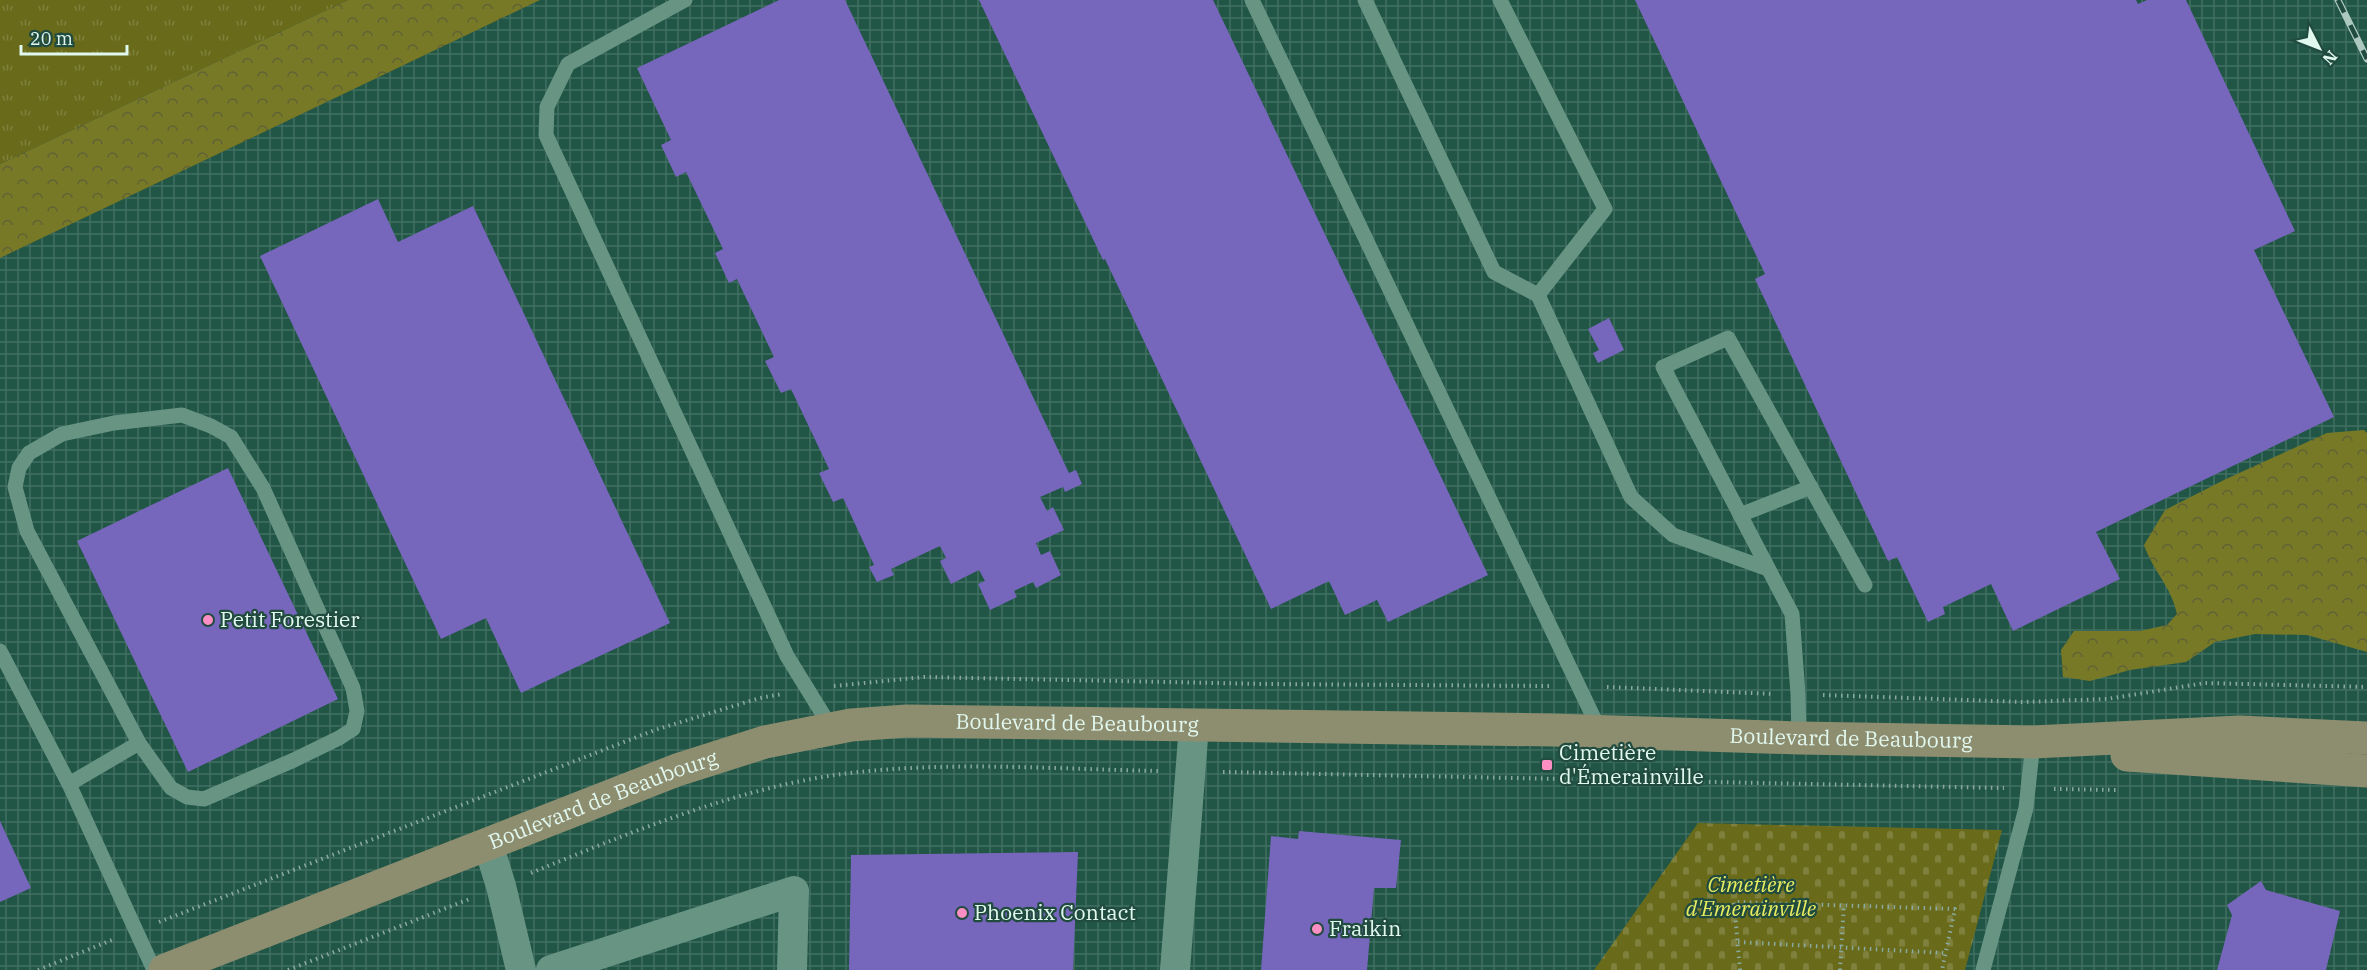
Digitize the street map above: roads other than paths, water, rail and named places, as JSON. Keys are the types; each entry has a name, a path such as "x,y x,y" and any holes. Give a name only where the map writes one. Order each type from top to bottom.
{"main road":[{"name":"Boulevard de Beaubourg","path":"165,970 678,770 765,742 832,729 907,720 1600,731 1799,738 2033,742 2240,732 2367,738"},
{"name":"Boulevard de Beaubourg","path":"2033,742 2150,758 2367,771"}],"street":[{"path":"1175,970 1194,725"},
{"path":"488,844 501,886 521,970"},
{"path":"551,970 794,891 792,970"}],"lane":[{"path":"685,0 568,64 547,107 546,135 787,656 832,729"},
{"path":"1252,0 1600,731"},
{"path":"1365,0 1494,272 1538,295 1631,497 1673,535 1768,569"},
{"path":"1500,0 1605,209 1538,295"},
{"path":"1799,738 1792,614 1664,367 1728,338 1865,585"},
{"path":"182,415 211,426 231,437 244,455 263,488 353,688 357,711 353,729 339,738 204,799 187,797 171,788 139,743 27,531 15,487 19,468 29,453 62,434 114,423 182,415"},
{"path":"1740,515 1811,487"},
{"path":"0,651 69,784 154,970"},
{"path":"1983,970 2026,808 2033,742"},
{"path":"69,784 139,743"}],"railway":[{"path":"2338,0 2367,59"}],"place":[{"name":"Petit Forestier","path":"208,620"},
{"name":"Cimetière d'Émerainville","path":"1547,765"},
{"name":"Phoenix Contact","path":"962,913"},
{"name":"Fraikin","path":"1317,929"}],"park label":[{"name":"Cimetière d'Emerainville","path":"1751,897"}]}
